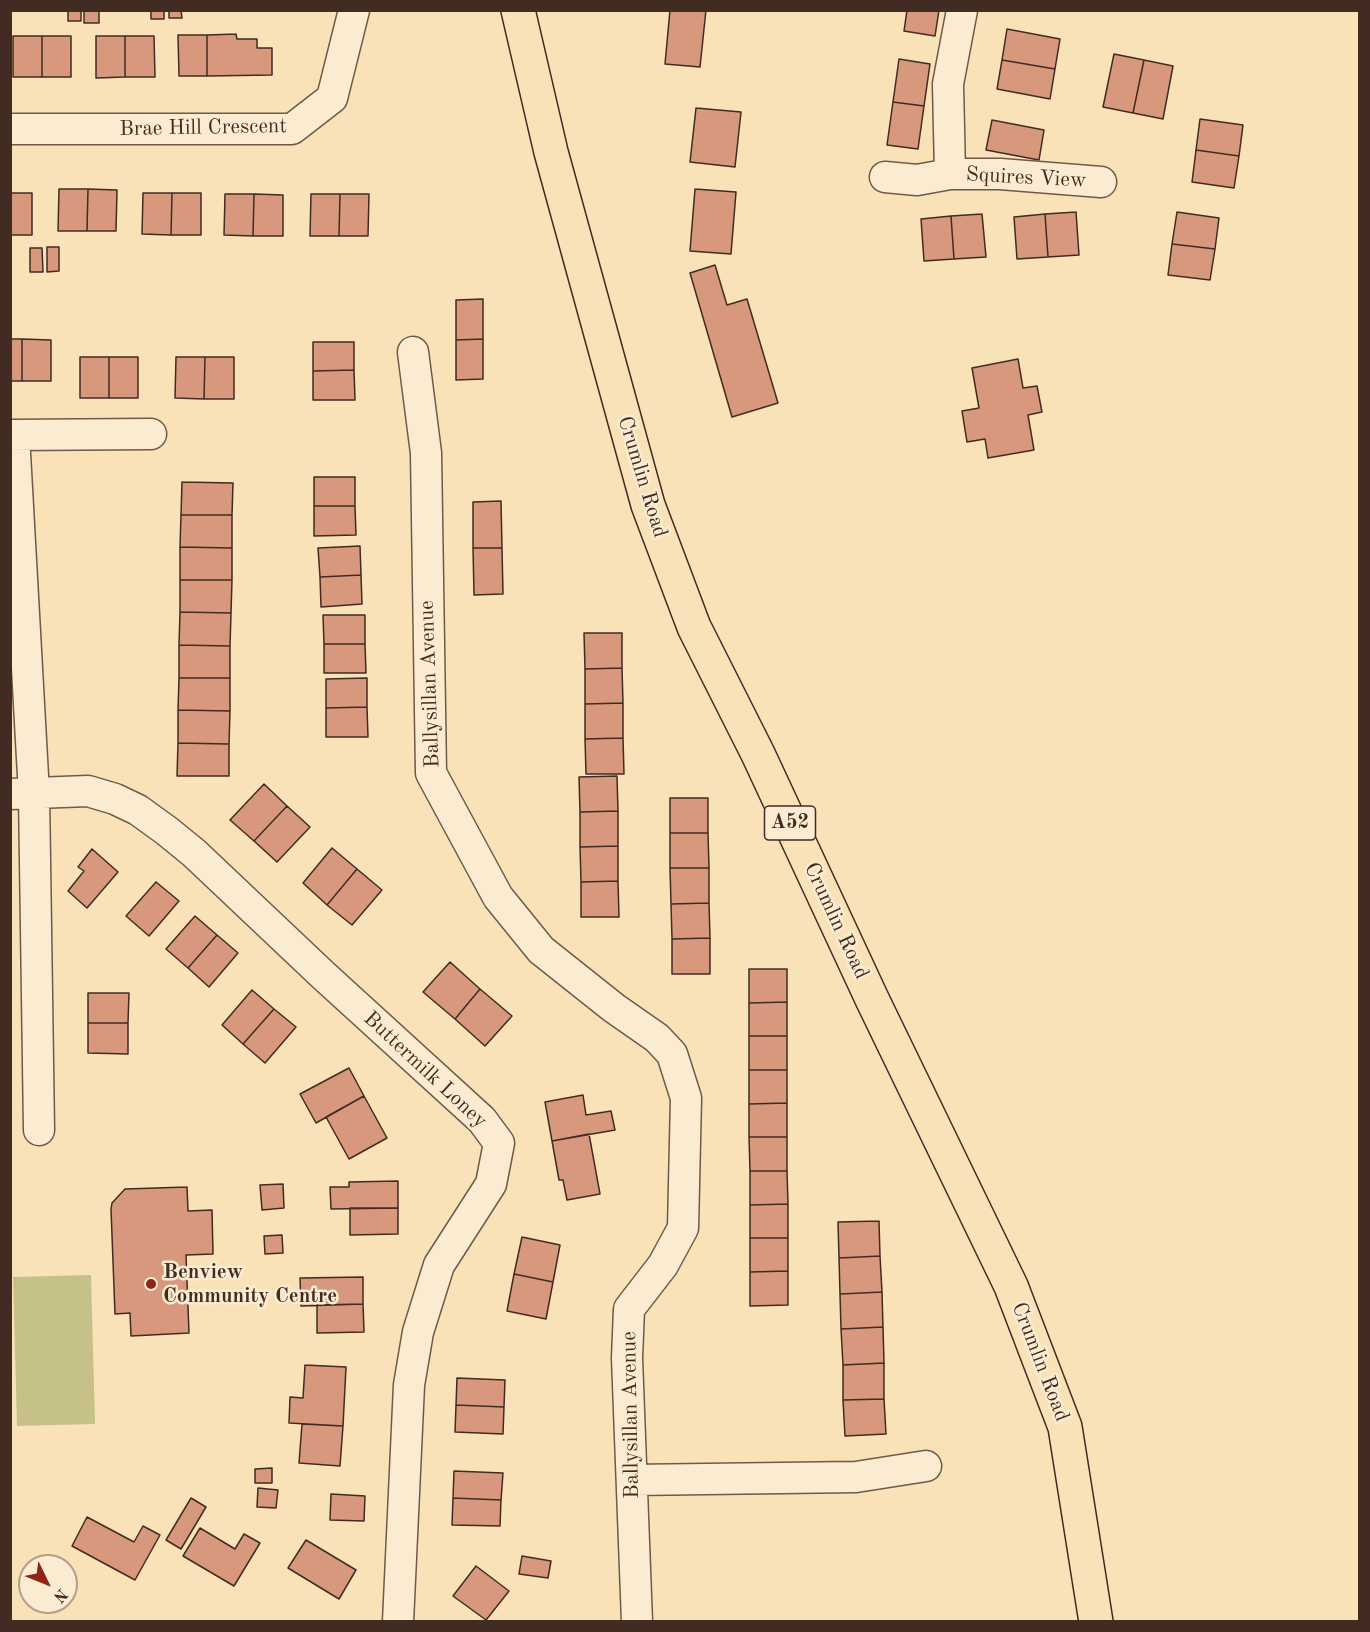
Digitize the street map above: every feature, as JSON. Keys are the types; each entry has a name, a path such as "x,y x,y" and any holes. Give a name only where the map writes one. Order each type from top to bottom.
{"main road":[{"name":"Crumlin Road","path":"518,10 550,152 648,505 694,627 758,754 872,999 1011,1286 1065,1427 1096,1622"}],"street":[{"name":"Brae Hill Crescent","path":"10,129 292,129 332,98 354,10"},
{"name":"Squires View","path":"950,174 948,84 962,10"},
{"name":"Squires View","path":"885,177 917,180 950,174 1000,174 1101,182"},
{"name":"Ballysillan Avenue","path":"413,352 426,453 430,773 498,897 541,950 614,1008 657,1038 672,1054 686,1098 683,1228 663,1264 629,1309 627,1358 637,1622"},
{"path":"39,1131 22,794 12,435 151,434"},
{"name":"Buttermilk Loney","path":"22,794 88,791 115,799 138,810 167,831 194,853 482,1120 499,1143 491,1184 439,1265 418,1332 409,1385 398,1622"},
{"path":"632,1480 856,1477 926,1466"}],"shaded area":[{"path":"91,1275 95,1424 17,1426 13,1277"}],"building":[{"path":"68,10 81,10 81,21 68,21"},
{"path":"84,10 99,10 99,23 84,23"},
{"path":"151,10 164,10 164,19 151,19"},
{"path":"169,10 181,10 182,18 169,18"},
{"path":"670,10 706,10 700,67 665,64"},
{"path":"907,10 939,10 935,36 904,31"},
{"path":"1007,29 1060,39 1055,69 1002,60"},
{"path":"236,34 237,39 257,39 257,48 272,48 272,75 207,76 207,35"},
{"path":"178,35 207,35 207,76 179,76"},
{"path":"13,36 42,36 42,77 13,77"},
{"path":"42,36 71,36 71,77 42,77"},
{"path":"96,36 125,36 125,77 96,78"},
{"path":"125,36 154,36 155,77 125,77"},
{"path":"1114,54 1144,60 1133,113 1103,107"},
{"path":"899,59 930,64 924,106 893,102"},
{"path":"1002,60 1055,69 1050,99 997,89"},
{"path":"1144,60 1173,66 1163,119 1133,113"},
{"path":"893,102 924,106 918,149 887,145"},
{"path":"696,108 741,112 735,167 690,162"},
{"path":"1200,119 1243,125 1239,156 1196,150"},
{"path":"992,120 1044,130 1039,160 986,150"},
{"path":"1196,150 1239,156 1234,188 1192,182"},
{"path":"59,189 88,189 87,231 58,231"},
{"path":"88,189 117,190 116,231 87,231"},
{"path":"695,189 736,192 731,254 690,251"},
{"path":"10,193 32,193 32,235 10,235"},
{"path":"143,193 172,193 171,235 142,234"},
{"path":"172,193 201,193 201,235 171,235"},
{"path":"225,194 254,194 253,236 224,235"},
{"path":"254,194 283,195 283,236 253,236"},
{"path":"311,194 340,194 339,236 310,236"},
{"path":"340,194 369,194 368,236 339,236"},
{"path":"1076,212 1079,255 1048,257 1045,214"},
{"path":"1177,212 1219,218 1215,249 1172,244"},
{"path":"982,214 986,257 954,259 951,216"},
{"path":"1045,214 1048,257 1017,259 1014,217"},
{"path":"951,216 954,259 924,261 921,219"},
{"path":"1172,244 1215,249 1210,280 1168,275"},
{"path":"47,247 59,247 59,271 47,272"},
{"path":"30,248 42,248 43,272 30,272"},
{"path":"715,265 727,305 747,299 778,403 732,417 690,273"},
{"path":"483,299 483,339 456,340 456,300"},
{"path":"10,339 22,339 22,381 10,381"},
{"path":"22,339 51,340 51,381 22,381"},
{"path":"483,339 483,379 456,380 456,340"},
{"path":"313,342 354,342 354,370 313,371"},
{"path":"80,357 109,357 109,398 80,398"},
{"path":"109,357 138,357 138,398 109,398"},
{"path":"176,357 205,357 204,399 175,398"},
{"path":"205,357 234,357 234,399 204,399"},
{"path":"1018,359 1023,388 1037,386 1042,412 1028,415 1034,450 988,458 985,439 967,442 962,411 979,408 972,368"},
{"path":"354,370 355,400 313,400 313,371"},
{"path":"314,477 355,477 355,506 314,506"},
{"path":"182,482 233,483 232,515 181,515"},
{"path":"501,501 502,548 473,548 473,502"},
{"path":"314,506 355,506 356,535 314,536"},
{"path":"181,515 232,515 232,548 180,547"},
{"path":"360,546 361,575 320,577 318,548"},
{"path":"180,547 232,548 232,580 180,580"},
{"path":"473,548 502,548 503,594 474,595"},
{"path":"361,575 362,604 321,607 320,577"},
{"path":"180,580 232,580 231,613 180,612"},
{"path":"180,612 231,613 230,646 179,645"},
{"path":"323,615 365,615 365,644 324,644"},
{"path":"584,633 622,633 622,668 585,669"},
{"path":"324,644 365,644 366,673 324,673"},
{"path":"179,645 230,646 230,678 179,678"},
{"path":"622,668 623,703 585,704 585,669"},
{"path":"179,678 230,678 230,711 178,710"},
{"path":"367,678 367,707 326,708 326,679"},
{"path":"623,703 623,738 585,739 585,704"},
{"path":"367,707 368,737 326,737 326,708"},
{"path":"178,710 230,711 229,744 178,743"},
{"path":"623,738 624,774 586,774 585,739"},
{"path":"178,743 229,744 229,776 177,776"},
{"path":"617,776 618,811 580,812 579,777"},
{"path":"264,784 287,806 254,841 230,820"},
{"path":"670,798 708,798 708,833 670,833"},
{"path":"287,806 310,827 277,862 254,841"},
{"path":"618,811 618,846 580,847 580,812"},
{"path":"670,833 708,833 709,868 670,868"},
{"path":"618,846 618,881 581,882 580,847"},
{"path":"332,848 357,869 327,905 303,883"},
{"path":"92,849 118,872 87,908 68,891 84,871 78,867"},
{"path":"670,868 709,868 709,903 671,904"},
{"path":"357,869 382,890 352,925 327,905"},
{"path":"618,881 619,917 581,917 581,882"},
{"path":"156,882 179,901 149,936 126,916"},
{"path":"709,903 710,938 672,939 671,904"},
{"path":"195,916 217,935 188,968 166,949"},
{"path":"217,935 238,953 209,987 188,968"},
{"path":"710,938 710,974 672,974 672,939"},
{"path":"450,962 480,989 455,1019 423,992"},
{"path":"749,969 787,969 787,1002 749,1003"},
{"path":"480,989 512,1016 485,1046 455,1019"},
{"path":"252,990 274,1009 243,1044 222,1025"},
{"path":"88,993 129,993 128,1023 88,1023"},
{"path":"787,1002 787,1036 749,1036 749,1003"},
{"path":"274,1009 296,1027 265,1063 243,1044"},
{"path":"88,1023 128,1023 128,1054 88,1053"},
{"path":"749,1036 787,1036 787,1070 749,1070"},
{"path":"349,1068 364,1096 316,1123 300,1094"},
{"path":"749,1070 787,1070 787,1103 749,1104"},
{"path":"583,1095 586,1115 611,1111 615,1130 552,1141 545,1102"},
{"path":"364,1096 387,1138 349,1159 326,1117"},
{"path":"787,1103 787,1137 749,1137 749,1104"},
{"path":"589,1134 600,1194 567,1200 563,1180 559,1180 552,1141"},
{"path":"749,1137 787,1137 787,1171 750,1171"},
{"path":"750,1171 787,1171 788,1204 750,1205"},
{"path":"398,1181 398,1208 331,1209 330,1187 349,1187 349,1182"},
{"path":"283,1184 284,1208 262,1210 260,1185"},
{"name":"Benview Community Centre","path":"187,1187 188,1211 212,1210 213,1254 186,1255 189,1333 131,1336 130,1313 115,1314 112,1203 125,1189"},
{"path":"788,1204 788,1238 750,1238 750,1205"},
{"path":"350,1208 398,1208 398,1234 350,1235"},
{"path":"879,1221 880,1256 839,1258 838,1222"},
{"path":"282,1235 283,1253 265,1254 264,1236"},
{"path":"522,1237 560,1245 553,1282 514,1274"},
{"path":"750,1238 788,1238 788,1271 750,1272"},
{"path":"880,1256 882,1292 840,1294 839,1258"},
{"path":"788,1271 788,1305 750,1306 750,1272"},
{"path":"514,1274 553,1282 546,1319 507,1311"},
{"path":"363,1277 363,1304 301,1306 300,1278"},
{"path":"882,1292 883,1327 841,1329 840,1294"},
{"path":"363,1304 364,1332 317,1333 317,1305"},
{"path":"883,1327 884,1363 843,1365 841,1329"},
{"path":"884,1363 884,1399 843,1400 843,1365"},
{"path":"305,1365 346,1367 343,1426 289,1423 290,1397 303,1398"},
{"path":"457,1378 505,1380 504,1407 456,1405"},
{"path":"884,1399 886,1434 845,1436 843,1400"},
{"path":"456,1405 504,1407 503,1434 455,1432"},
{"path":"302,1424 343,1426 340,1466 299,1463"},
{"path":"272,1468 272,1483 255,1483 255,1469"},
{"path":"454,1471 503,1473 501,1500 453,1498"},
{"path":"258,1488 278,1490 276,1508 257,1507"},
{"path":"331,1494 365,1496 364,1521 330,1520"},
{"path":"191,1498 206,1507 181,1549 166,1540"},
{"path":"453,1498 501,1500 500,1526 452,1525"},
{"path":"87,1517 134,1542 143,1526 160,1535 135,1580 72,1546"},
{"path":"200,1528 235,1549 244,1534 260,1543 234,1586 183,1556"},
{"path":"306,1540 356,1570 339,1599 288,1568"},
{"path":"522,1556 551,1561 548,1578 519,1574"},
{"path":"476,1566 509,1591 486,1620 453,1596"}],"place":[{"name":"Benview Community Centre","path":"151,1284"}]}
